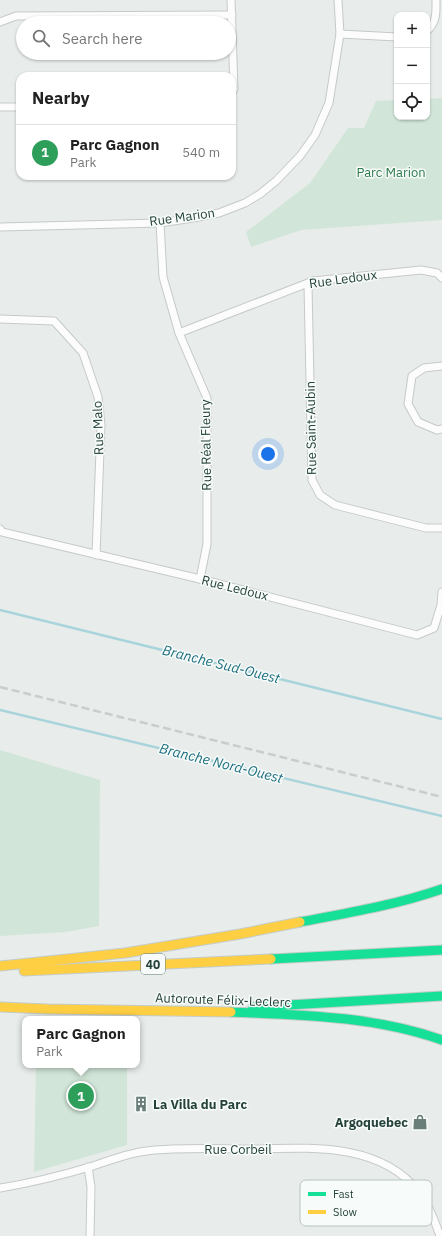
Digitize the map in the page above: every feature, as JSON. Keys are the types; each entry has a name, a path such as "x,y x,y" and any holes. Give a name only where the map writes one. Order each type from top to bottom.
{"highway":[{"path":"0,966 125,953 206,940 397,903 442,889"},
{"path":"337,955 442,946"},
{"name":"40","path":"0,972 442,950"},
{"path":"192,1011 442,996"},
{"name":"Autoroute Félix-Leclerc","path":"0,1008 192,1011 318,1017 385,1024 408,1029 442,1040"}],"street":[{"path":"0,22 16,16 232,15 231,0"},
{"name":"Rue Marion","path":"0,227 160,222 193,218 219,212 245,203 255,197 276,181 300,156 315,135 329,103 340,34 338,0"},
{"path":"430,29 434,26 436,0"},
{"path":"340,34 394,37"},
{"path":"233,60 234,72"},
{"path":"0,107 16,107"},
{"name":"Rue Réal Fleury","path":"160,222 164,277 179,333 207,398 207,544 200,579"},
{"name":"Rue Ledoux","path":"179,333 313,281 421,270 437,272 442,278"},
{"name":"Rue Saint-Aubin","path":"313,281 308,285 312,480 320,495 335,505 426,528 442,528"},
{"name":"Rue Malo","path":"0,319 54,321 83,353 98,397 100,425 96,555"},
{"path":"442,366 424,368 412,376 408,404 418,422 437,430 442,429"},
{"name":"Rue Ledoux","path":"0,529 2,532 200,579 417,635 434,628 441,605 442,592"},
{"name":"Rue Corbeil","path":"0,1188 27,1183 88,1167 132,1153 151,1150 318,1149 351,1152 387,1165 407,1180"},
{"path":"88,1167 91,1187 90,1236"},
{"name":"Rue Corbeil","path":"432,1216 440,1236"}],"green space":[{"name":"Parc Marion","path":"442,98 442,220 301,230 251,247 246,232 310,183 348,128 364,128 376,101 394,100 394,120 430,120 430,99"},
{"path":"0,750 100,780 99,926 66,932 0,936"},
{"path":"36,1068 127,1068 127,1145 34,1172"}],"waterway":[{"name":"Branche Sud-Ouest","path":"0,610 442,719"},
{"name":"Branche Nord-Ouest","path":"0,710 442,816"}],"railway":[{"path":"0,687 442,797"}],"traffic: fast":[{"path":"300,922 390,904 442,889"},
{"path":"271,959 442,950"},
{"path":"253,1007 442,996"},
{"path":"231,1012 284,1014 364,1021 416,1032 442,1040"}],"traffic: slow":[{"path":"0,966 125,953 240,934 300,922"},
{"path":"24,971 271,959"},
{"path":"0,1007 231,1012"}],"place":[{"name":"Parc Gagnon","path":"81,1096"},
{"name":"La Villa du Parc","path":"141,1104"},
{"name":"Argoquebec","path":"420,1122"}]}
